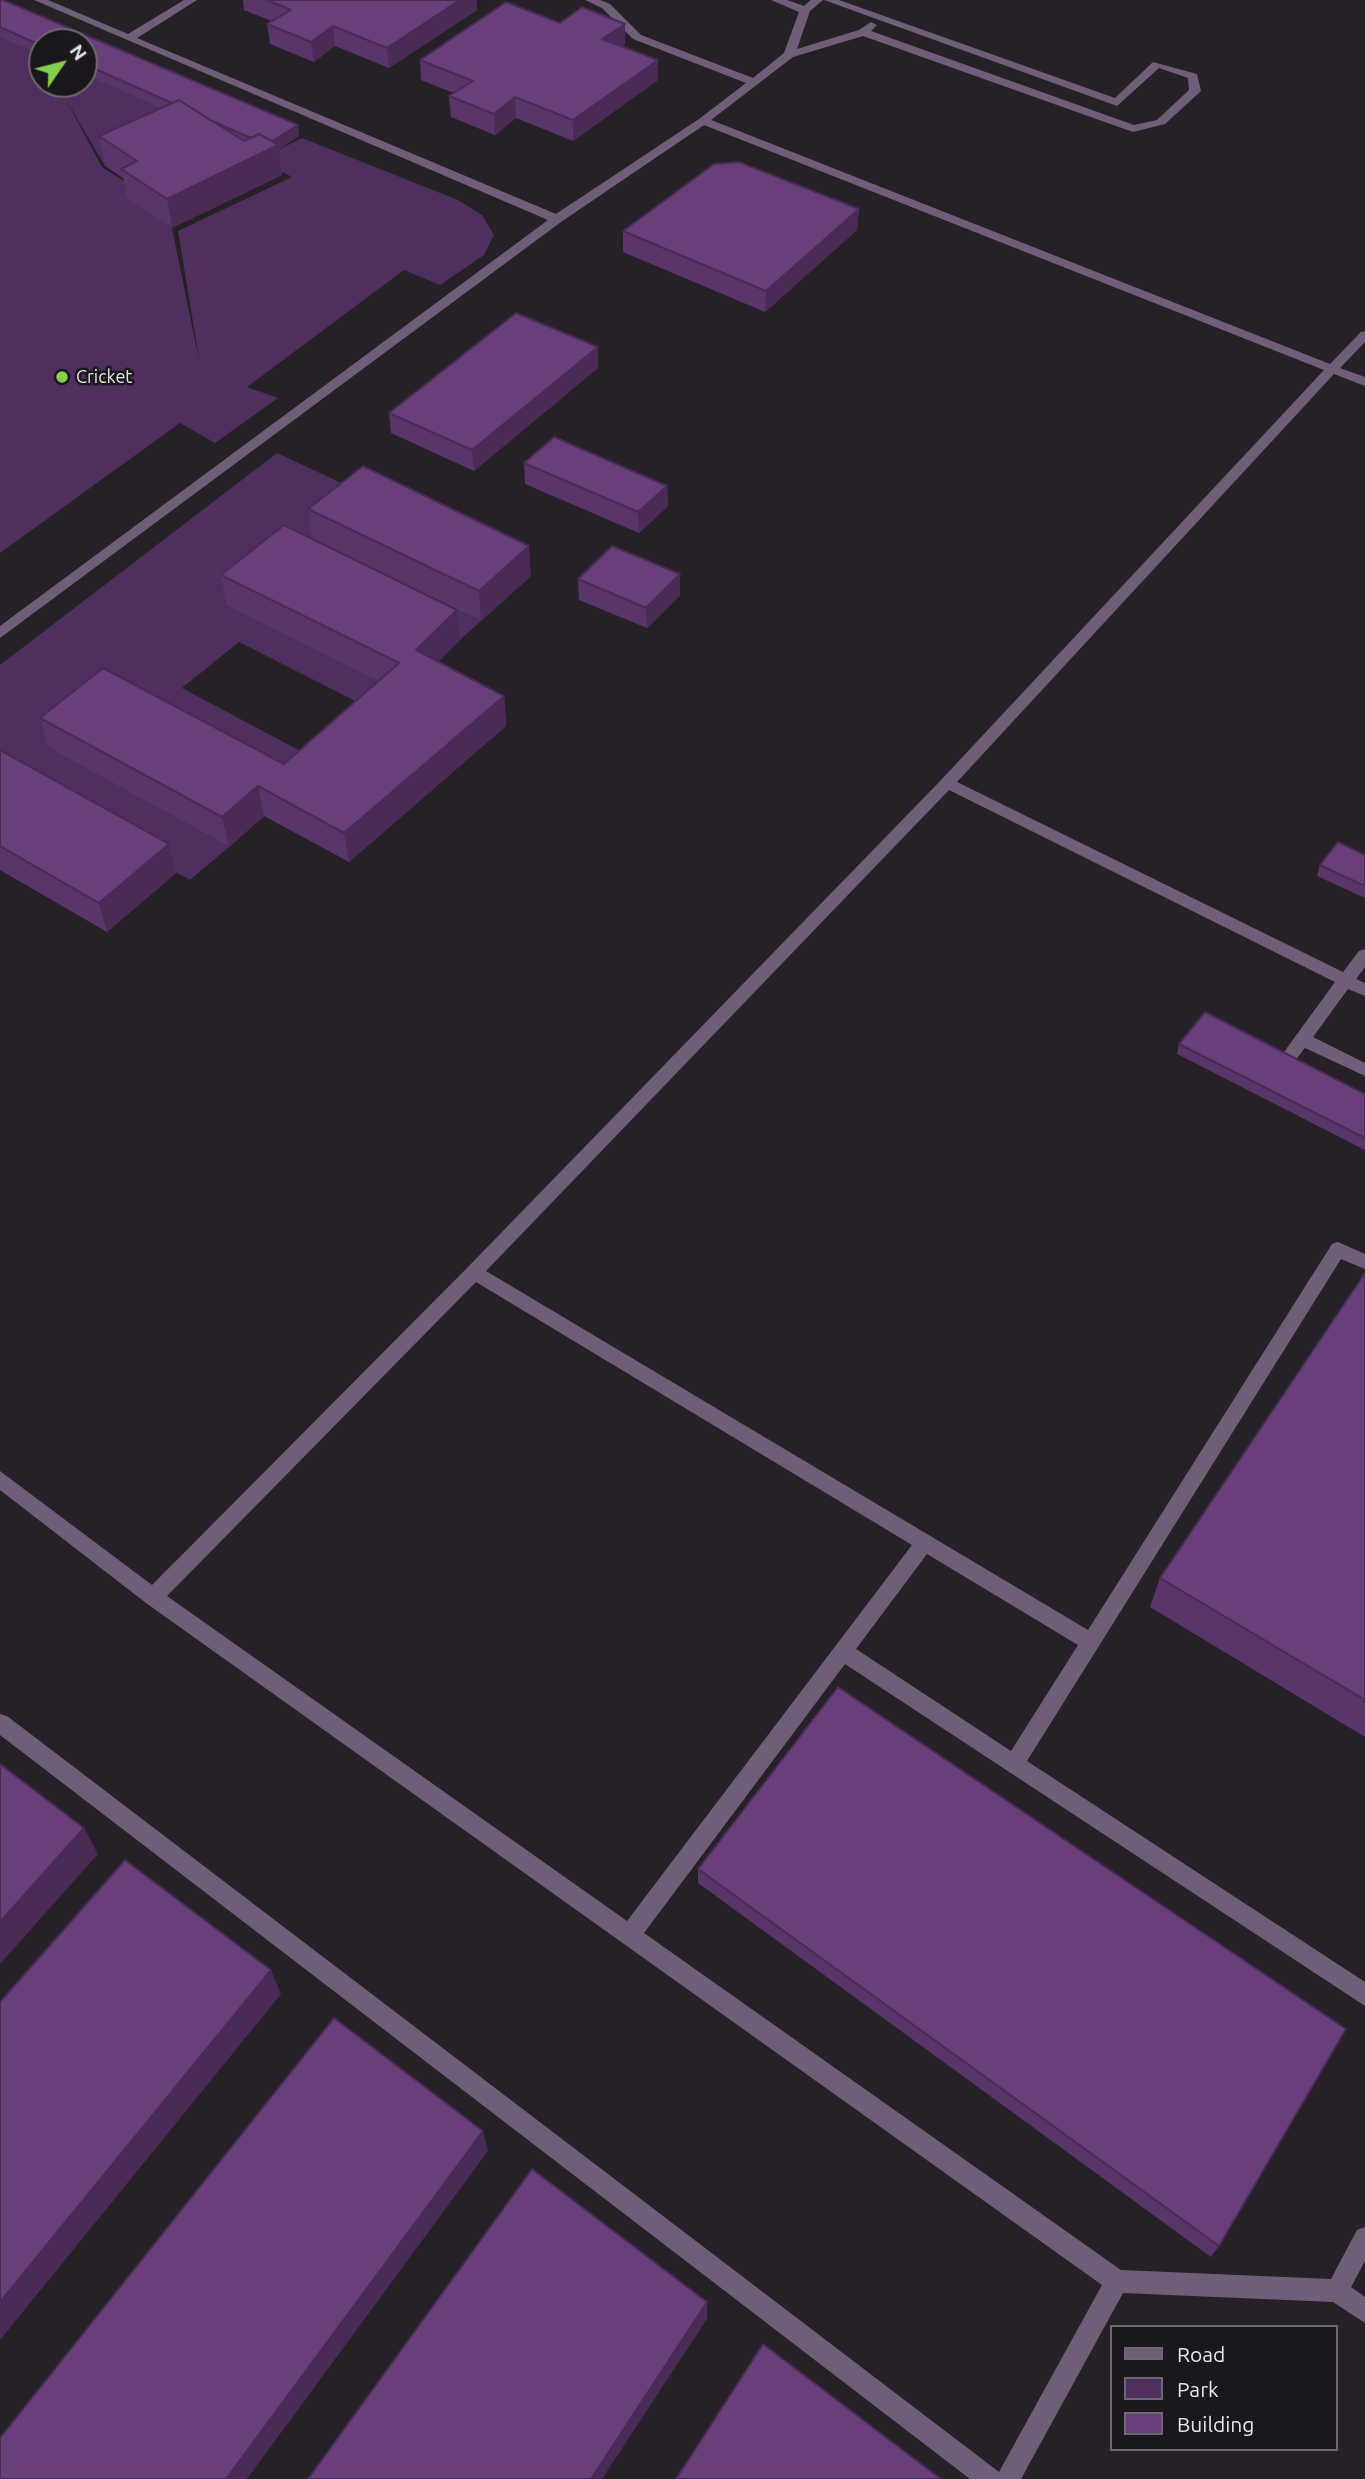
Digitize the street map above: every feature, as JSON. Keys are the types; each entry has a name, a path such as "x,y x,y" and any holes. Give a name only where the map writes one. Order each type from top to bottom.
{"lane":[{"path":"39,0 557,219"},
{"path":"129,38 192,0"},
{"path":"590,0 611,3 637,37 754,82"},
{"path":"776,0 805,10"},
{"path":"789,55 805,10 818,0"},
{"path":"830,0 1117,103 1157,64 1193,76 1195,91 1161,122 1133,129 863,32"},
{"path":"0,633 557,219 703,121 789,55 863,32 878,18"},
{"path":"703,121 1365,382"},
{"path":"153,1597 474,1272 947,783 1365,335"},
{"path":"947,783 1365,990"},
{"path":"1284,1063 1365,955"},
{"path":"1302,1039 1365,1070"},
{"path":"1014,1764 1338,1249 1365,1262"},
{"path":"474,1272 1091,1642"},
{"path":"0,1479 153,1597 1117,2281 1337,2291 1365,2311"},
{"path":"630,1936 925,1542"},
{"path":"842,1651 1365,1995"},
{"path":"0,1723 990,2479"},
{"path":"1337,2291 1365,2238"},
{"path":"1008,2479 1117,2281"}],"green space":[{"path":"0,36 28,49 28,98 65,98 98,98 98,79 268,155 302,138 458,200 482,215 494,235 484,255 440,285 404,270 247,387 278,398 215,443 180,423 0,553","holes":["65,98 105,166 264,163 292,177 178,231 200,365 172,228 128,198 136,189 102,167"]},
{"path":"277,453 367,495 313,539 481,621 460,640 288,555 402,693 379,713 239,642 182,688 323,763 289,793 49,747 229,847 190,880 0,774 0,665"}],"building":[{"path":"0,0 3,0 69,28 28,28 28,40 0,27"},
{"path":"267,0 460,0 387,48 333,26 311,42 267,24 291,10"},
{"path":"506,2 560,23 582,7 625,24 602,39 658,60 573,120 515,97 494,114 449,96 473,81 420,60"},
{"path":"98,40 298,125 272,141 259,134 251,138 210,120 179,100 172,103 98,70"},
{"path":"179,100 244,141 259,134 278,145 167,199 121,169 137,161 99,136"},
{"path":"739,162 859,209 766,291 623,231 714,164"},
{"path":"516,313 598,347 472,450 389,413"},
{"path":"554,437 667,486 638,512 524,463"},
{"path":"363,466 529,546 479,591 308,509"},
{"path":"284,525 457,610 416,650 504,696 344,833 258,786 222,817 40,718 103,668 284,764 399,663 221,575"},
{"path":"612,546 680,574 646,608 578,579"},
{"path":"0,750 169,844 99,903 0,846"},
{"path":"1338,842 1365,855 1365,886 1320,865"},
{"path":"1205,1012 1365,1094 1365,1138 1179,1044"},
{"path":"1365,1273 1365,1700 1160,1578"},
{"path":"838,1687 1346,2029 1219,2246 698,1869"},
{"path":"0,1764 84,1828 0,1922"},
{"path":"125,1860 271,1970 0,2302 0,2002"},
{"path":"334,2018 483,2131 226,2479 0,2479 0,2438"},
{"path":"532,2169 707,2302 591,2479 308,2479"},
{"path":"763,2344 941,2479 676,2479"}],"place":[{"name":"Cricket","path":"62,377"}]}
